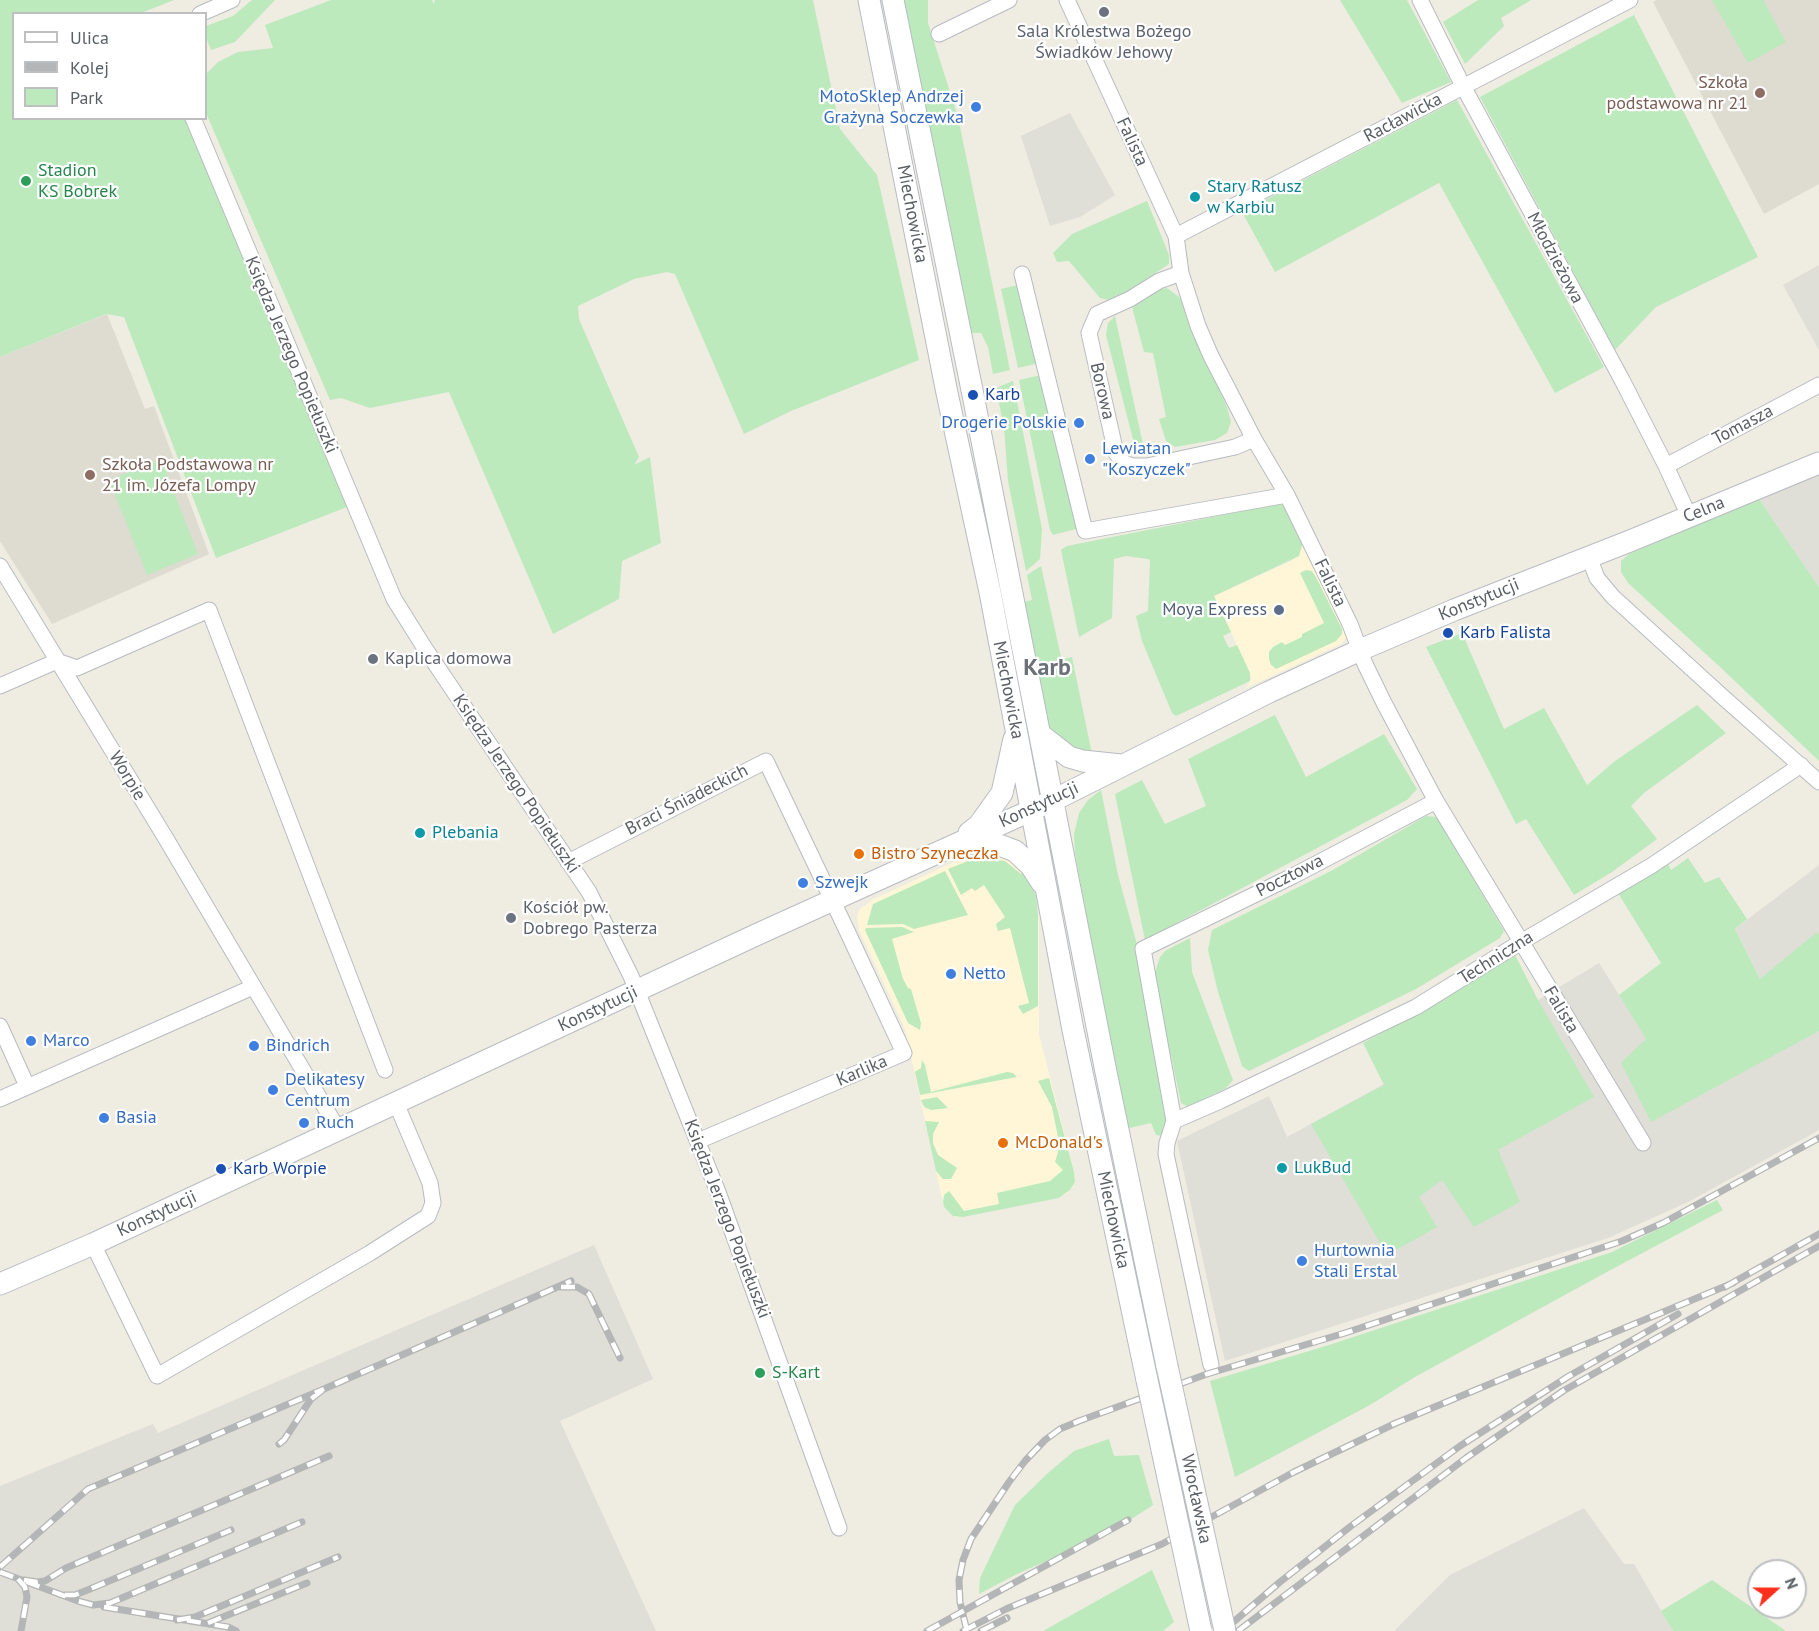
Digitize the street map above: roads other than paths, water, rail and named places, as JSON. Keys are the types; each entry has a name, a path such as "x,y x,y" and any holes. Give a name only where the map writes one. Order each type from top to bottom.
{"main road":[{"name":"Miechowicka","path":"869,0 947,393 973,506 1048,898 1147,1380"},
{"name":"Miechowicka","path":"893,0 1167,1366"},
{"name":"Celna","path":"1589,557 1819,463"},
{"name":"Konstytucji","path":"0,1284 339,1131 832,900 1053,800 1269,692 1360,650 1589,557"},
{"path":"957,843 979,825 1002,793 1016,733"},
{"path":"1041,735 1069,757 1083,761 1121,765"},
{"path":"957,843 982,843 1015,851 1031,866 1048,898"},
{"name":"Wrocławska","path":"1167,1366 1224,1631"},
{"name":"Wrocławska","path":"1147,1380 1201,1631"}],"street":[{"path":"205,12 232,0"},
{"path":"939,34 1009,0"},
{"name":"Falista","path":"1067,0 1176,236 1181,273 1198,326 1211,356 1254,439 1287,495 1350,624 1384,704 1436,801 1643,1143"},
{"name":"Młodzieżowa","path":"1420,0 1463,86 1622,380 1689,516"},
{"name":"Racławicka","path":"1176,236 1625,1"},
{"name":"Księdza Jerzego Popiełuszki","path":"194,120 394,599 589,892 638,991 698,1141 839,1528"},
{"name":"Borowa","path":"1181,273 1159,281 1130,299 1097,315 1089,333 1116,453 1124,462 1133,466 1147,466 1235,447 1254,439"},
{"path":"1022,274 1085,531 1287,495"},
{"name":"Tomasza","path":"1666,466 1819,385"},
{"path":"1589,557 1597,578 1613,597 1819,782"},
{"name":"Worpie","path":"0,566 165,837 339,1131"},
{"path":"0,686 57,661 77,668 208,610 385,1070"},
{"name":"Braci Śniadeckich","path":"568,862 766,761 832,900"},
{"name":"Techniczna","path":"1174,1121 1416,1007 1651,866 1801,765"},
{"name":"Pocztowa","path":"1174,1121 1143,949 1293,876 1436,801"},
{"name":"Karlika","path":"698,1141 904,1053 832,900"},
{"path":"0,1099 253,987"},
{"path":"0,1026 27,1086"},
{"path":"93,1244 157,1376 370,1253 428,1216 433,1203 430,1183 396,1103"},
{"path":"1174,1121 1166,1154 1211,1365"}],"railway":[{"path":"967,1631 960,1602 959,1580 971,1539 1025,1461 1045,1440 1060,1429 1207,1374 1345,1333 1622,1241 1663,1223 1819,1138"},
{"path":"1725,1287 1819,1234"},
{"path":"1238,1631 1466,1458 1563,1391 1819,1246"},
{"path":"279,1444 311,1399 324,1389 571,1281"},
{"path":"963,1631 1006,1609 1162,1544 1294,1472 1396,1423 1733,1283"},
{"path":"561,1287 577,1287 589,1294 620,1358"},
{"path":"1223,1631 1351,1526 1460,1446 1569,1376 1678,1314"},
{"path":"0,1567 88,1489 324,1389"},
{"path":"24,1580 45,1581 66,1568 329,1456"},
{"path":"927,1631 1128,1520"},
{"path":"0,1572 78,1601 93,1605 110,1603 302,1522"},
{"path":"65,1595 75,1595 231,1530"},
{"path":"177,1620 195,1617 338,1557"},
{"path":"18,1579 25,1587 27,1597 21,1631"},
{"path":"208,1623 307,1583"},
{"path":"104,1607 228,1627 236,1631"},
{"path":"981,1631 1007,1618"}],"place":[{"name":"Sala Królestwa Bożego Świadków Jehowy","path":"1104,12"},
{"name":"Szkoła podstawowa nr 21","path":"1760,93"},
{"name":"MotoSklep Andrzej Grażyna Soczewka","path":"976,107"},
{"name":"Stadion KS Bobrek","path":"26,181"},
{"name":"Stary Ratusz w Karbiu","path":"1195,197"},
{"name":"Karb","path":"973,395"},
{"name":"Drogerie Polskie","path":"1079,423"},
{"name":"Lewiatan \"Koszyczek\"","path":"1090,459"},
{"name":"Szkoła Podstawowa nr 21 im. Józefa Lompy","path":"90,475"},
{"name":"Moya Express","path":"1279,610"},
{"name":"Karb Falista","path":"1448,633"},
{"name":"Kaplica domowa","path":"373,659"},
{"name":"Plebania","path":"420,833"},
{"name":"Bistro Szyneczka","path":"859,854"},
{"name":"Szwejk","path":"803,883"},
{"name":"Kościół pw. Dobrego Pasterza","path":"511,918"},
{"name":"Netto","path":"951,974"},
{"name":"Marco","path":"31,1041"},
{"name":"Bindrich","path":"254,1046"},
{"name":"Delikatesy Centrum","path":"273,1090"},
{"name":"Basia","path":"104,1118"},
{"name":"Ruch","path":"304,1123"},
{"name":"McDonald's","path":"1003,1143"},
{"name":"LukBud","path":"1282,1168"},
{"name":"Karb Worpie","path":"221,1169"},
{"name":"Hurtownia Stali Erstal","path":"1302,1261"},
{"name":"S-Kart","path":"760,1373"}],"district":[{"name":"Karb","path":"1047,668"}]}
